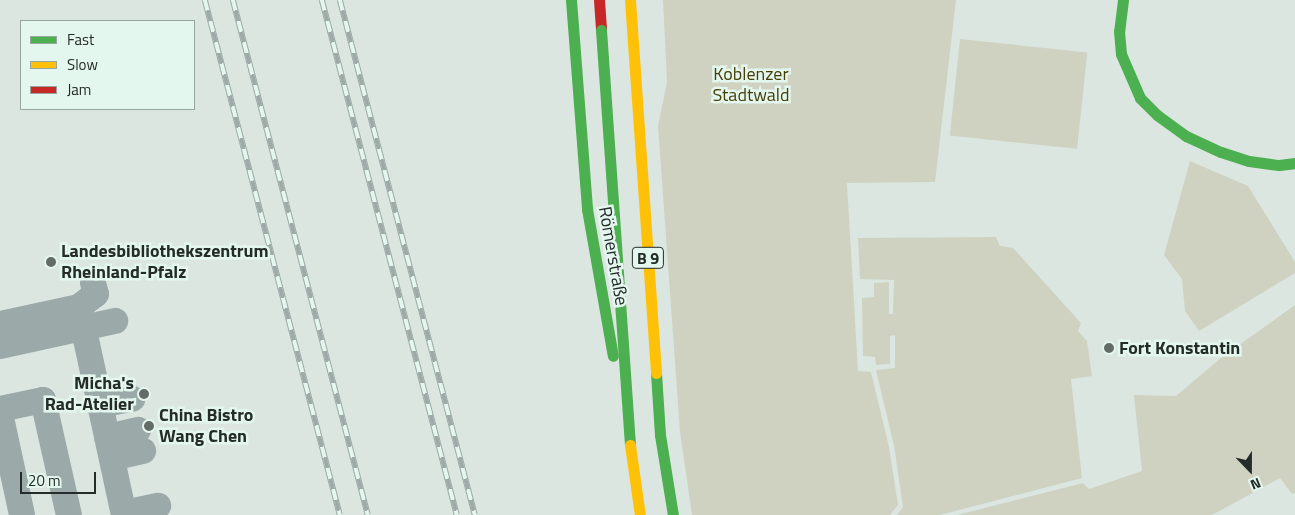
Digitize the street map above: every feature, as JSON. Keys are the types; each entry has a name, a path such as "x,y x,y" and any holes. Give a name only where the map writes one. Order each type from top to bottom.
{"main road":[{"name":"Römerstraße","path":"572,0 587,209 641,515"},
{"name":"B 9","path":"599,0 628,433 641,515"},
{"name":"B 9","path":"630,0 660,435 673,515"},
{"path":"1123,0 1119,31 1121,54 1140,98 1157,115 1186,136 1220,152 1269,164 1295,163"}],"street":[{"path":"0,346 81,318 96,294 93,283"},
{"path":"81,318 124,514 158,506"},
{"path":"0,324 81,318 115,321"},
{"path":"100,406 132,399"},
{"path":"15,512 8,484 0,411 43,400 69,515"},
{"path":"110,448 141,441"}],"green space":[{"name":"Koblenzer Stadtwald","path":"663,0 956,0 935,182 847,183 858,371 871,372 889,447 898,505 890,515 692,515 680,432 658,126 667,82"},
{"path":"960,39 1087,52 1077,149 950,135"},
{"path":"1190,161 1248,186 1295,262 1295,273 1199,331 1185,311 1182,279 1164,255"},
{"path":"996,237 1000,246 1013,248 1081,323 1078,331 1087,341 1092,376 1071,379 1082,478 940,515 897,515 903,507 894,446 876,370 895,368 895,335 890,336 890,364 876,365 875,357 863,356 862,298 874,297 874,283 889,282 889,314 893,314 894,280 860,279 858,238"},
{"path":"1295,305 1295,493 1292,494 1280,478 1212,515 957,515 1083,483 1089,489 1142,471 1134,395 1176,396 1221,358"}],"railway":[{"path":"205,0 340,515"},
{"path":"233,0 368,515"},
{"path":"322,0 457,515"},
{"path":"340,0 475,515"}],"traffic: fast":[{"path":"571,0 587,209 613,356"},
{"path":"1123,0 1119,31 1121,54 1140,98 1157,115 1186,136 1221,152 1249,161 1279,165 1295,163"},
{"path":"601,30 630,445"},
{"path":"656,373 660,435 673,515"}],"traffic: slow":[{"path":"630,0 656,373"},
{"path":"630,445 640,515"}],"traffic: jam":[{"path":"599,0 601,30"}],"place":[{"name":"Landesbibliothekszentrum Rheinland-Pfalz","path":"51,262"},
{"name":"Fort Konstantin","path":"1109,348"},
{"name":"Micha's Rad-Atelier","path":"144,394"},
{"name":"China Bistro Wang Chen","path":"149,426"}]}
